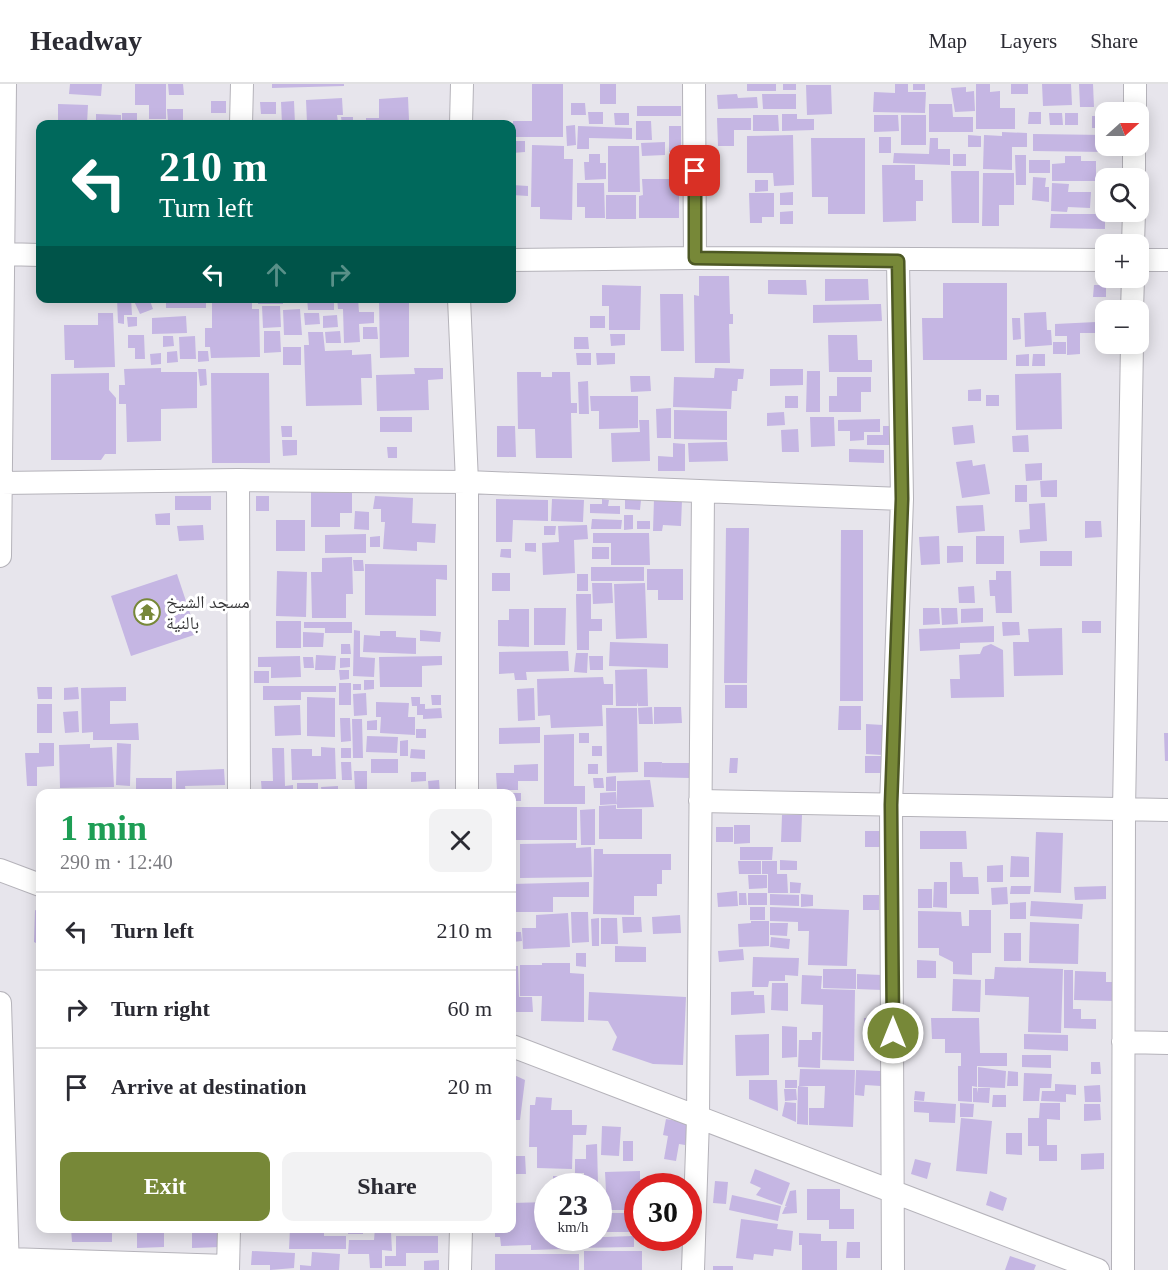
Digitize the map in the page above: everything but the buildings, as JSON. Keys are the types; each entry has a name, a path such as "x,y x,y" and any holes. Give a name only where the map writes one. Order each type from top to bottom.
{"street":[{"path":"0,556 4,84"},
{"path":"241,120 242,84"},
{"path":"461,120 462,84"},
{"path":"694,84 695,258"},
{"path":"1134,102 1135,84"},
{"path":"3,254 36,255"},
{"path":"516,260 695,258 898,261 1095,260"},
{"path":"1149,260 1168,260"},
{"path":"893,1270 891,805 902,499 898,261"},
{"path":"459,303 467,482 467,789"},
{"path":"1123,1270 1124,811 1132,354"},
{"path":"1,483 238,480 467,482 902,499"},
{"path":"238,480 239,789"},
{"path":"693,1270 698,1119 703,492"},
{"path":"700,801 1124,811 1168,810"},
{"path":"0,870 36,884"},
{"path":"0,1004 8,1264 228,1268 229,1233"},
{"path":"1123,1042 1168,1042"},
{"path":"516,1048 1098,1270"},
{"path":"460,1270 461,1233"}],"place":[{"name":"مسجد الشيخ بالنية","path":"147,612"}],"route":[{"path":"695,171 695,258 898,261 902,499 891,805 893,1033"}]}
